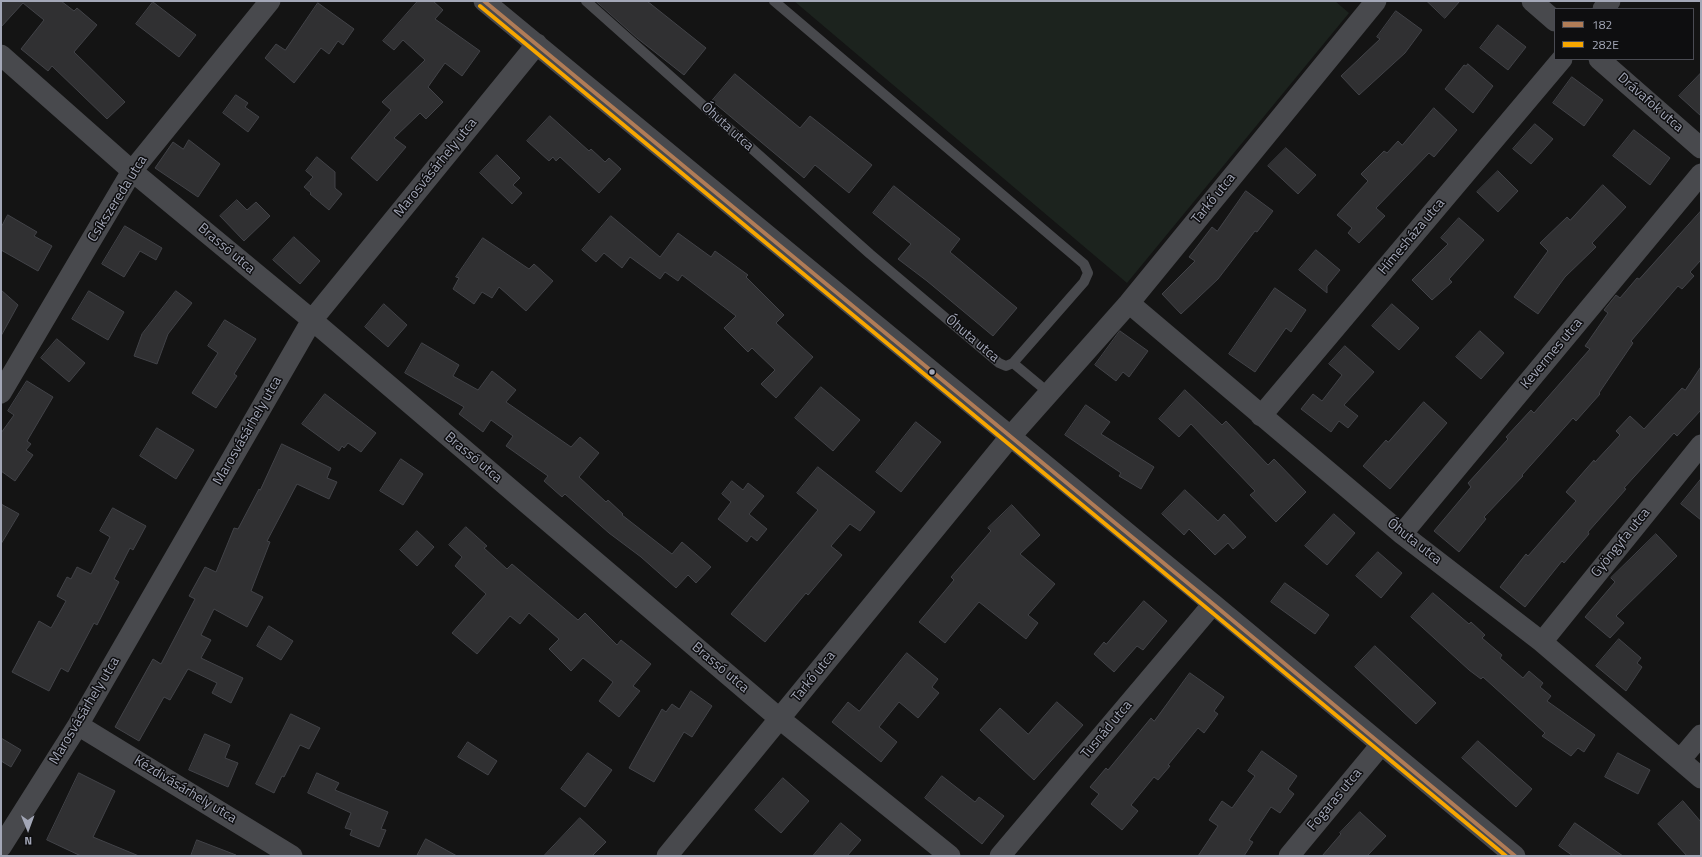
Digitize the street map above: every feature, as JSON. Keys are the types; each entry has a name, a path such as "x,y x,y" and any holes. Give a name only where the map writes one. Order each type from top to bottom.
{"street":[{"name":"Csíkszereda utca","path":"1,393 132,171 270,1"},
{"path":"484,1 1515,856"},
{"name":"Tarkő utca","path":"667,856 1010,437 1129,303 1376,1"},
{"path":"1532,1 1554,20"},
{"name":"Marosvásárhely utca","path":"1,847 78,725 312,320 537,44"},
{"name":"Brassó utca","path":"1,55 132,171 312,320 780,719 950,856"},
{"name":"Hímesháza utca","path":"1261,416 1561,60"},
{"name":"Drávafok utca","path":"1600,60 1701,148"},
{"name":"Kevermes utca","path":"1402,534 1701,174"},
{"name":"Óhuta utca","path":"1129,303 1402,534 1542,642 1701,778"},
{"name":"Gyöngyfa utca","path":"1542,642 1701,445"},
{"name":"Tusnád utca","path":"1000,856 1213,604"},
{"name":"Kézdivásárhely utca","path":"78,725 292,856"},
{"path":"1680,760 1701,735"},
{"name":"Fogaras utca","path":"1289,856 1381,745"}],"lane":[{"name":"Óhuta utca","path":"586,1 882,264 999,363 1006,366 1013,363 1084,282 1088,273 1084,264 774,1"},
{"path":"1013,363 1049,393"}],"shaded area":[{"path":"794,1 1335,1 1349,13 1127,283"}],"building":[{"path":"1,1 61,1 74,11 77,8 97,25 74,52 125,102 107,119 52,66 48,71 21,49 44,20 23,3 1,27"},
{"path":"418,1 433,1 443,10 435,19 480,51 462,76 445,63 428,87 443,102 426,119 420,113 394,138 406,147 377,181 351,158 391,110 382,102 425,60 403,40 394,50 383,41"},
{"path":"596,1 647,1 706,48 684,75 637,38"},
{"path":"1427,1 1460,1 1445,18"},
{"path":"153,2 196,35 179,57 136,24"},
{"path":"318,3 354,29 343,45 338,41 329,54 321,48 294,83 265,58 276,44 285,50"},
{"path":"1396,11 1422,30 1405,53 1359,95 1341,76 1380,39 1377,37"},
{"path":"1498,25 1526,47 1508,70 1480,48"},
{"path":"1468,64 1493,86 1473,113 1445,89 1464,65 1466,66"},
{"path":"1701,73 1701,116 1679,96"},
{"path":"735,74 800,128 810,116 872,165 849,193 815,165 804,178 712,101"},
{"path":"1572,77 1603,100 1584,126 1553,103"},
{"path":"236,95 248,103 245,107 259,117 248,132 223,113"},
{"path":"1434,108 1457,130 1434,157 1429,153 1376,208 1385,216 1359,243 1348,233 1352,228 1337,215 1368,181 1361,174 1384,151 1387,153 1398,141 1402,145"},
{"path":"550,116 589,151 591,149 605,162 609,158 621,169 599,193 560,157 556,161 553,157 549,161 527,141"},
{"path":"1535,124 1553,139 1531,164 1513,149"},
{"path":"1634,130 1670,158 1650,185 1613,156"},
{"path":"189,140 220,164 198,197 155,168 173,142 183,149"},
{"path":"1286,148 1316,175 1298,194 1268,166"},
{"path":"497,155 520,178 513,185 522,193 512,204 480,173"},
{"path":"317,157 335,172 335,188 342,194 329,210 304,187 313,177 306,171"},
{"path":"1498,171 1518,191 1498,212 1477,192"},
{"path":"1603,185 1626,207 1592,243 1596,247 1565,277 1538,314 1514,297 1548,251 1540,243 1567,217 1570,220"},
{"path":"894,186 960,239 950,252 1017,308 993,336 898,259 911,244 873,213"},
{"path":"1246,191 1273,211 1257,232 1255,231 1218,279 1181,314 1162,294 1195,261 1189,257 1212,227 1217,231"},
{"path":"237,200 247,210 256,202 270,216 244,241 220,216"},
{"path":"1701,211 1701,260 1690,272 1694,276 1682,289 1678,286 1631,341 1633,343 1599,393 1600,394 1576,421 1573,418 1522,475 1523,476 1484,517 1486,519 1459,552 1434,531 1471,487 1468,483 1508,439 1506,437 1531,410 1534,413 1590,349 1585,346 1608,313 1604,310 1616,295 1620,298"},
{"path":"8,215 37,232 34,236 52,246 38,271 1,250 1,228"},
{"path":"611,216 660,257 678,233 711,257 715,251 748,275 746,277 784,315 776,323 813,357 776,398 761,384 775,370 752,348 748,352 724,328 736,316 682,275 678,281 665,272 660,279 630,257 622,268 604,253 596,262 582,250"},
{"path":"1459,218 1484,240 1449,279 1452,282 1432,300 1412,280 1448,244 1441,238"},
{"path":"125,226 162,248 156,260 140,251 124,277 102,264"},
{"path":"294,237 320,261 300,284 273,260"},
{"path":"483,238 529,269 534,264 553,281 526,311 499,287 492,298 482,292 474,304 453,289 459,278 456,277"},
{"path":"1316,250 1340,270 1327,286 1327,293 1299,270"},
{"path":"1275,288 1306,310 1291,332 1286,328 1255,372 1229,354"},
{"path":"1,290 18,305 1,336"},
{"path":"89,291 124,312 108,340 72,319"},
{"path":"176,291 192,303 168,334 157,364 134,356 142,334"},
{"path":"384,304 407,325 388,347 365,327"},
{"path":"1392,304 1419,328 1399,350 1372,326"},
{"path":"225,320 256,339 234,374 237,376 216,408 192,393 218,353 208,346"},
{"path":"1120,331 1148,351 1129,377 1123,372 1116,381 1095,365"},
{"path":"1480,331 1504,353 1481,379 1456,357"},
{"path":"57,339 85,363 69,382 41,358"},
{"path":"422,343 459,365 453,376 478,390 492,371 516,390 506,402 571,447 580,437 599,453 579,477 606,502 608,500 623,514 622,515 672,554 682,542 711,567 696,583 688,575 676,588 641,557 609,533 565,494 562,497 544,481 548,476 506,446 513,436 491,420 483,432 459,414 464,407 405,373"},
{"path":"1345,346 1374,372 1344,405 1358,416 1348,428 1339,421 1331,432 1301,409 1313,394 1322,401 1342,375 1329,364"},
{"path":"1701,367 1701,410 1677,436 1674,433 1624,488 1626,489 1588,532 1589,534 1564,563 1562,561 1525,607 1500,587 1526,554 1528,556 1576,501 1566,492 1594,460 1595,462 1620,435 1616,431 1630,416 1644,429 1682,388 1685,390"},
{"path":"27,381 53,397 27,441 31,444 26,450 33,455 15,481 1,471 1,433 14,415 8,411"},
{"path":"821,387 860,420 833,451 795,418"},
{"path":"1185,390 1222,425 1226,421 1268,465 1274,459 1306,492 1276,522 1250,495 1255,491 1191,424 1179,437 1159,419"},
{"path":"325,394 376,433 361,452 348,443 344,448 342,446 339,451 302,424"},
{"path":"1424,402 1447,423 1390,489 1363,466 1386,440 1388,442"},
{"path":"1086,405 1110,422 1101,434 1154,467 1141,489 1119,476 1121,473 1065,435"},
{"path":"916,422 941,442 901,492 876,472"},
{"path":"157,428 194,450 176,479 140,456"},
{"path":"282,444 331,468 327,478 337,482 329,499 297,484 267,541 270,542 251,591 263,597 247,627 214,609 201,635 211,640 201,658 243,678 231,703 212,693 217,683 188,669 170,700 164,697 139,741 115,727 153,659 161,664 195,599 189,596 205,567 216,572 234,528 238,529 259,489 260,490"},
{"path":"401,459 423,474 403,505 380,491"},
{"path":"818,467 875,512 860,531 850,524 831,546 842,555 808,595 806,593 765,642 731,614 818,510 797,493"},
{"path":"1701,479 1701,520 1681,504"},
{"path":"732,481 743,490 748,483 764,496 749,514 767,529 757,541 751,536 747,542 718,519 731,502 722,494"},
{"path":"1185,490 1218,521 1224,514 1246,537 1233,549 1228,543 1215,555 1189,529 1184,535 1162,514"},
{"path":"1,504 19,514 1,544"},
{"path":"1012,505 1040,535 1020,554 1055,584 1028,615 1038,623 1026,639 979,602 945,643 919,622 954,580 951,577 991,531 988,528"},
{"path":"113,508 146,526 133,550 130,548 114,579 119,582 97,625 94,623 68,672 61,668 49,691 12,672 39,621 51,628 66,601 57,596 67,577 71,579 77,567 91,574 110,537 100,531"},
{"path":"1334,514 1355,533 1327,565 1305,546"},
{"path":"466,527 487,546 484,548 507,569 512,564 578,620 585,613 617,645 621,640 651,664 633,686 640,691 619,717 599,701 613,682 583,658 571,671 549,649 559,639 529,613 520,624 510,616 477,654 452,633 486,594 455,566 462,557 449,545"},
{"path":"417,531 434,547 417,566 400,550"},
{"path":"1656,534 1677,556 1616,616 1624,623 1610,638 1585,617 1615,582 1611,578"},
{"path":"1378,552 1402,573 1381,598 1356,576"},
{"path":"1285,583 1329,615 1315,634 1271,602"},
{"path":"1433,593 1469,624 1471,622 1485,635 1482,638 1502,655 1500,658 1523,678 1529,671 1543,683 1540,687 1551,696 1547,701 1595,735 1584,752 1578,748 1571,756 1542,736 1545,733 1483,677 1481,679 1469,670 1411,617"},
{"path":"1144,601 1167,621 1143,650 1137,646 1114,672 1094,654 1104,642 1106,644"},
{"path":"269,626 293,641 281,660 257,646"},
{"path":"1619,639 1641,658 1637,663 1642,667 1626,691 1596,666"},
{"path":"1375,646 1436,703 1416,724 1355,667"},
{"path":"907,653 938,679 932,687 939,693 918,718 899,702 879,727 897,742 881,762 832,722 848,702 859,711"},
{"path":"1190,673 1224,697 1214,711 1218,714 1204,733 1198,728 1168,765 1170,766 1158,780 1154,777 1131,805 1138,811 1122,830 1091,804 1099,794 1090,787 1106,768 1108,770 1151,718 1154,721"},
{"path":"691,691 712,706 692,737 684,732 654,782 629,768 662,709 666,712 672,704 679,709"},
{"path":"1057,702 1083,725 1034,780 980,730 1000,708 1028,734"},
{"path":"291,714 320,728 309,749 300,745 274,793 256,784"},
{"path":"205,734 230,745 225,758 238,763 228,787 189,770"},
{"path":"1,738 21,750 11,767 1,761"},
{"path":"1478,741 1532,789 1516,807 1462,758"},
{"path":"468,742 497,761 488,775 458,757"},
{"path":"1262,751 1297,776 1288,789 1294,794 1280,813 1271,807 1249,840 1253,842 1244,856 1198,856 1218,826 1209,820 1222,801 1232,808 1255,776 1248,771"},
{"path":"588,753 612,770 585,807 561,789"},
{"path":"1618,753 1650,770 1638,794 1605,777"},
{"path":"79,773 115,791 93,837 139,856 81,856 47,840"},
{"path":"317,773 339,783 335,790 388,812 381,829 386,830 379,847 350,835 352,830 345,828 351,813 308,793"},
{"path":"942,776 975,802 979,797 1004,816 982,844 925,798"},
{"path":"783,778 809,801 781,833 755,810"},
{"path":"1683,801 1701,822 1701,856 1687,856 1658,824"},
{"path":"1360,812 1386,836 1367,856 1322,856 1341,834 1340,833"},
{"path":"580,818 606,842 592,856 544,856"},
{"path":"841,823 861,840 847,856 813,856"},
{"path":"1575,823 1623,856 1573,856 1559,846"},
{"path":"426,839 457,856 417,856"},
{"path":"197,840 236,855 236,856 191,856"}],"transit line":[{"name":"182","path":"484,1 1515,856"},
{"name":"282E","path":"480,6 1506,856"}]}
